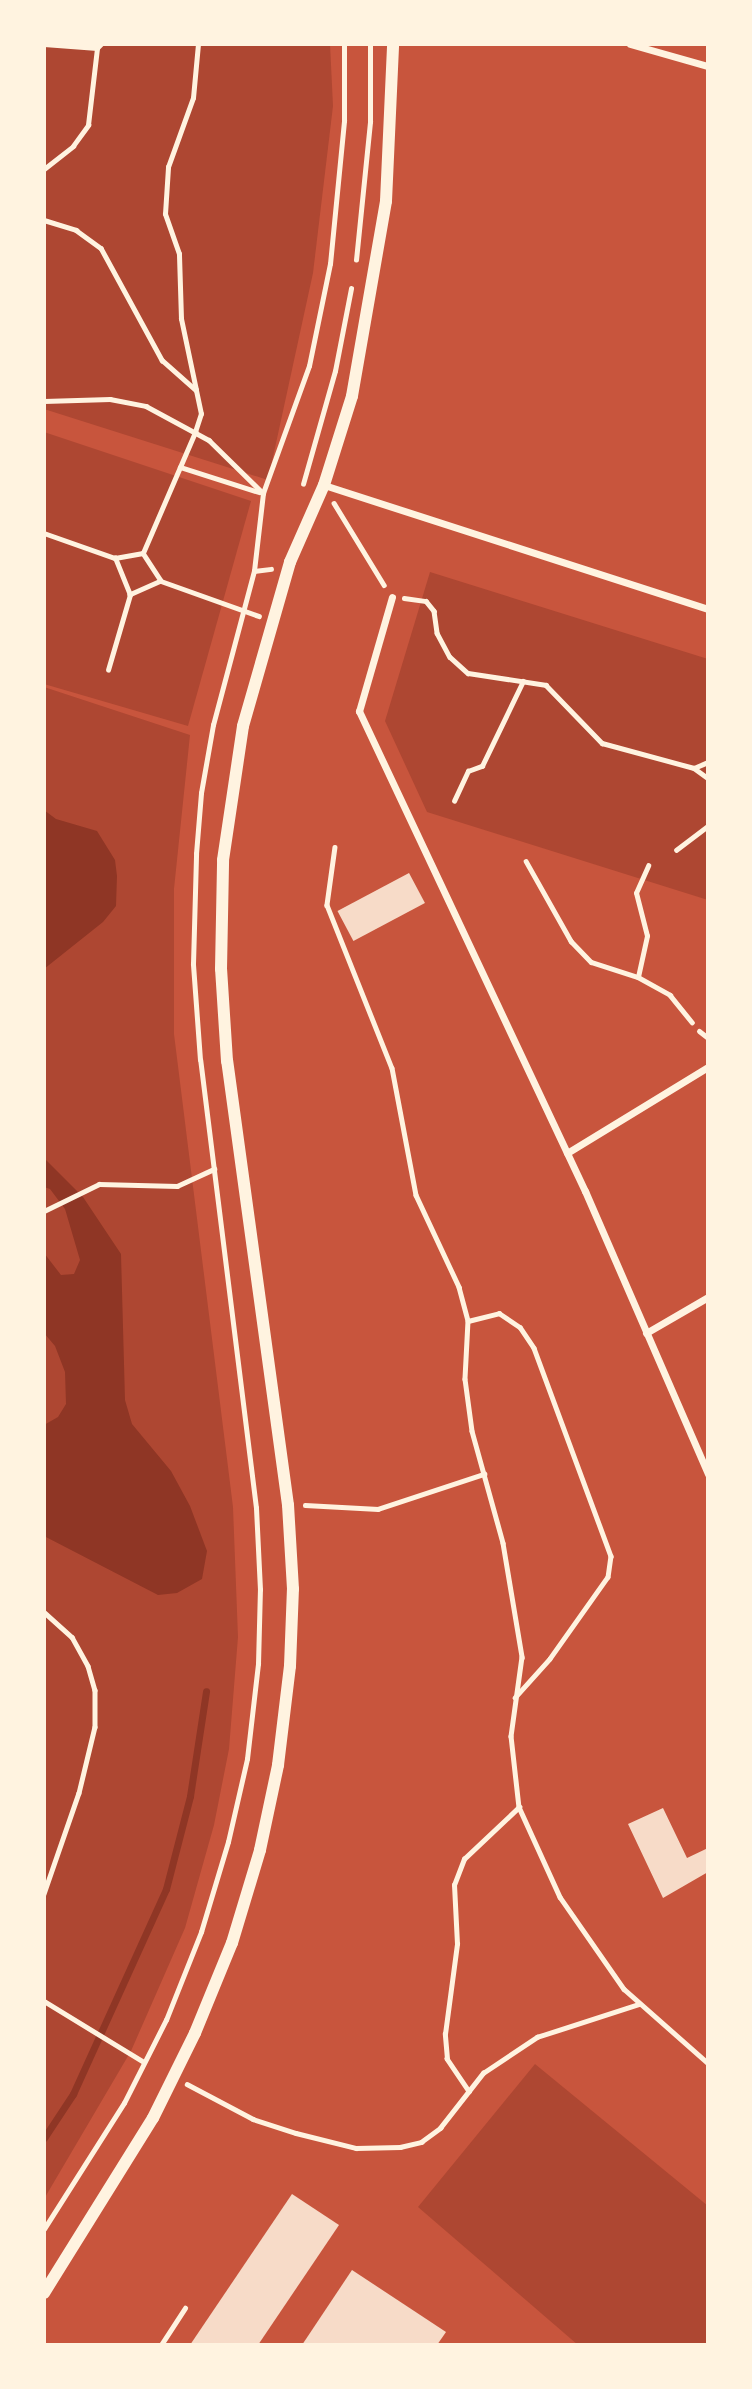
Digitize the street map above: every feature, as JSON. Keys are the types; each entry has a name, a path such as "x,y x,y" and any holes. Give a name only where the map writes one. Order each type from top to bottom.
{"street":[{"path":"44,2293 153,2118 173,2077 232,1942 260,1850 278,1765 290,1666 288,1504 227,1062 221,969 223,860 230,790 243,726 290,562 324,485 352,396 371,304 386,201 393,44"},
{"path":"630,44 708,66"},
{"path":"324,485 708,609"},
{"path":"393,597 359,711 567,1153 708,1474"},
{"path":"567,1153 708,1067"},
{"path":"646,1333 708,1297"}],"lane":[{"path":"699,1031 708,1038"}],"path":[{"path":"44,44 99,46 88,125 73,146 44,169"},
{"path":"143,553 201,414 181,319 178,254 165,214 168,167 193,98 198,44"},
{"path":"44,2229 124,2102 201,1932 228,1842 247,1759 258,1664 260,1590 256,1508 214,1168 193,964 196,854 214,724 254,570 262,493 309,366 330,264 344,121 344,44"},
{"path":"355,268 370,122 370,44"},
{"path":"44,220 76,230 101,248 144,319 162,360 196,390"},
{"path":"302,489 335,371 352,281"},
{"path":"44,401 110,399 146,406 195,432 262,493"},
{"path":"180,467 262,493"},
{"path":"324,485 393,597 426,601 450,657 468,673 546,685 602,743 694,768 708,778"},
{"path":"44,533 115,558 143,553"},
{"path":"143,553 161,581 274,620"},
{"path":"108,670 130,594 115,558"},
{"path":"254,570 280,568"},
{"path":"130,594 161,581"},
{"path":"454,801 468,771 482,766 523,681"},
{"path":"694,768 708,762"},
{"path":"676,850 708,826"},
{"path":"335,848 327,905 392,1068 416,1195 459,1287 468,1321 465,1379 484,1474 503,1543 522,1657 511,1736 519,1807 560,1897 639,2004 708,2063"},
{"path":"526,861 571,941 591,962 638,977 670,995 699,1031"},
{"path":"638,977 647,936 636,893 648,866"},
{"path":"44,1211 99,1184 177,1186 214,1168"},
{"path":"468,1321 499,1313 520,1327 534,1348 611,1556 608,1577 550,1659 514,1700"},
{"path":"288,1504 378,1509 484,1474"},
{"path":"44,1612 72,1637 88,1666 95,1715 90,1757 44,1894"},
{"path":"469,2092 447,2059 445,2034 457,1944 454,1885 464,1859 519,1807"},
{"path":"44,2001 144,2062"},
{"path":"173,2077 253,2119 296,2133 377,2150 421,2142 440,2128 483,2073 537,2037 639,2004"},
{"path":"161,2345 185,2308"}],"shaded area":[{"path":"44,44 330,44 333,106 313,273 268,480 44,409"},
{"path":"44,432 251,501 188,726 44,684"},
{"path":"430,572 708,659 708,900 427,812 385,721"},
{"path":"44,687 190,735 174,889 174,1034 233,1507 238,1637 229,1749 214,1825 185,1928 131,2051 44,2199"},
{"path":"44,810 56,819 97,831 115,860 117,876 116,906 103,922 44,969"},
{"path":"44,1158 83,1197 121,1254 125,1400 132,1424 171,1471 190,1506 207,1551 202,1579 177,1593 158,1595 44,1536 44,1425 58,1417 66,1404 65,1372 55,1346 44,1333 44,1253 61,1275 74,1274 80,1260 65,1209 50,1189 44,1187"},
{"path":"535,2064 708,2206 708,2345 578,2345 418,2207"}],"building":[{"path":"409,873 425,903 353,941 337,911"},
{"path":"663,1808 687,1858 708,1848 708,1872 663,1898 628,1824"},
{"path":"292,2194 339,2225 258,2345 190,2345"},
{"path":"352,2270 446,2332 437,2345 302,2345"}],"waterway":[{"path":"44,2138 73,2094 166,1889 190,1796 206,1691"}]}
